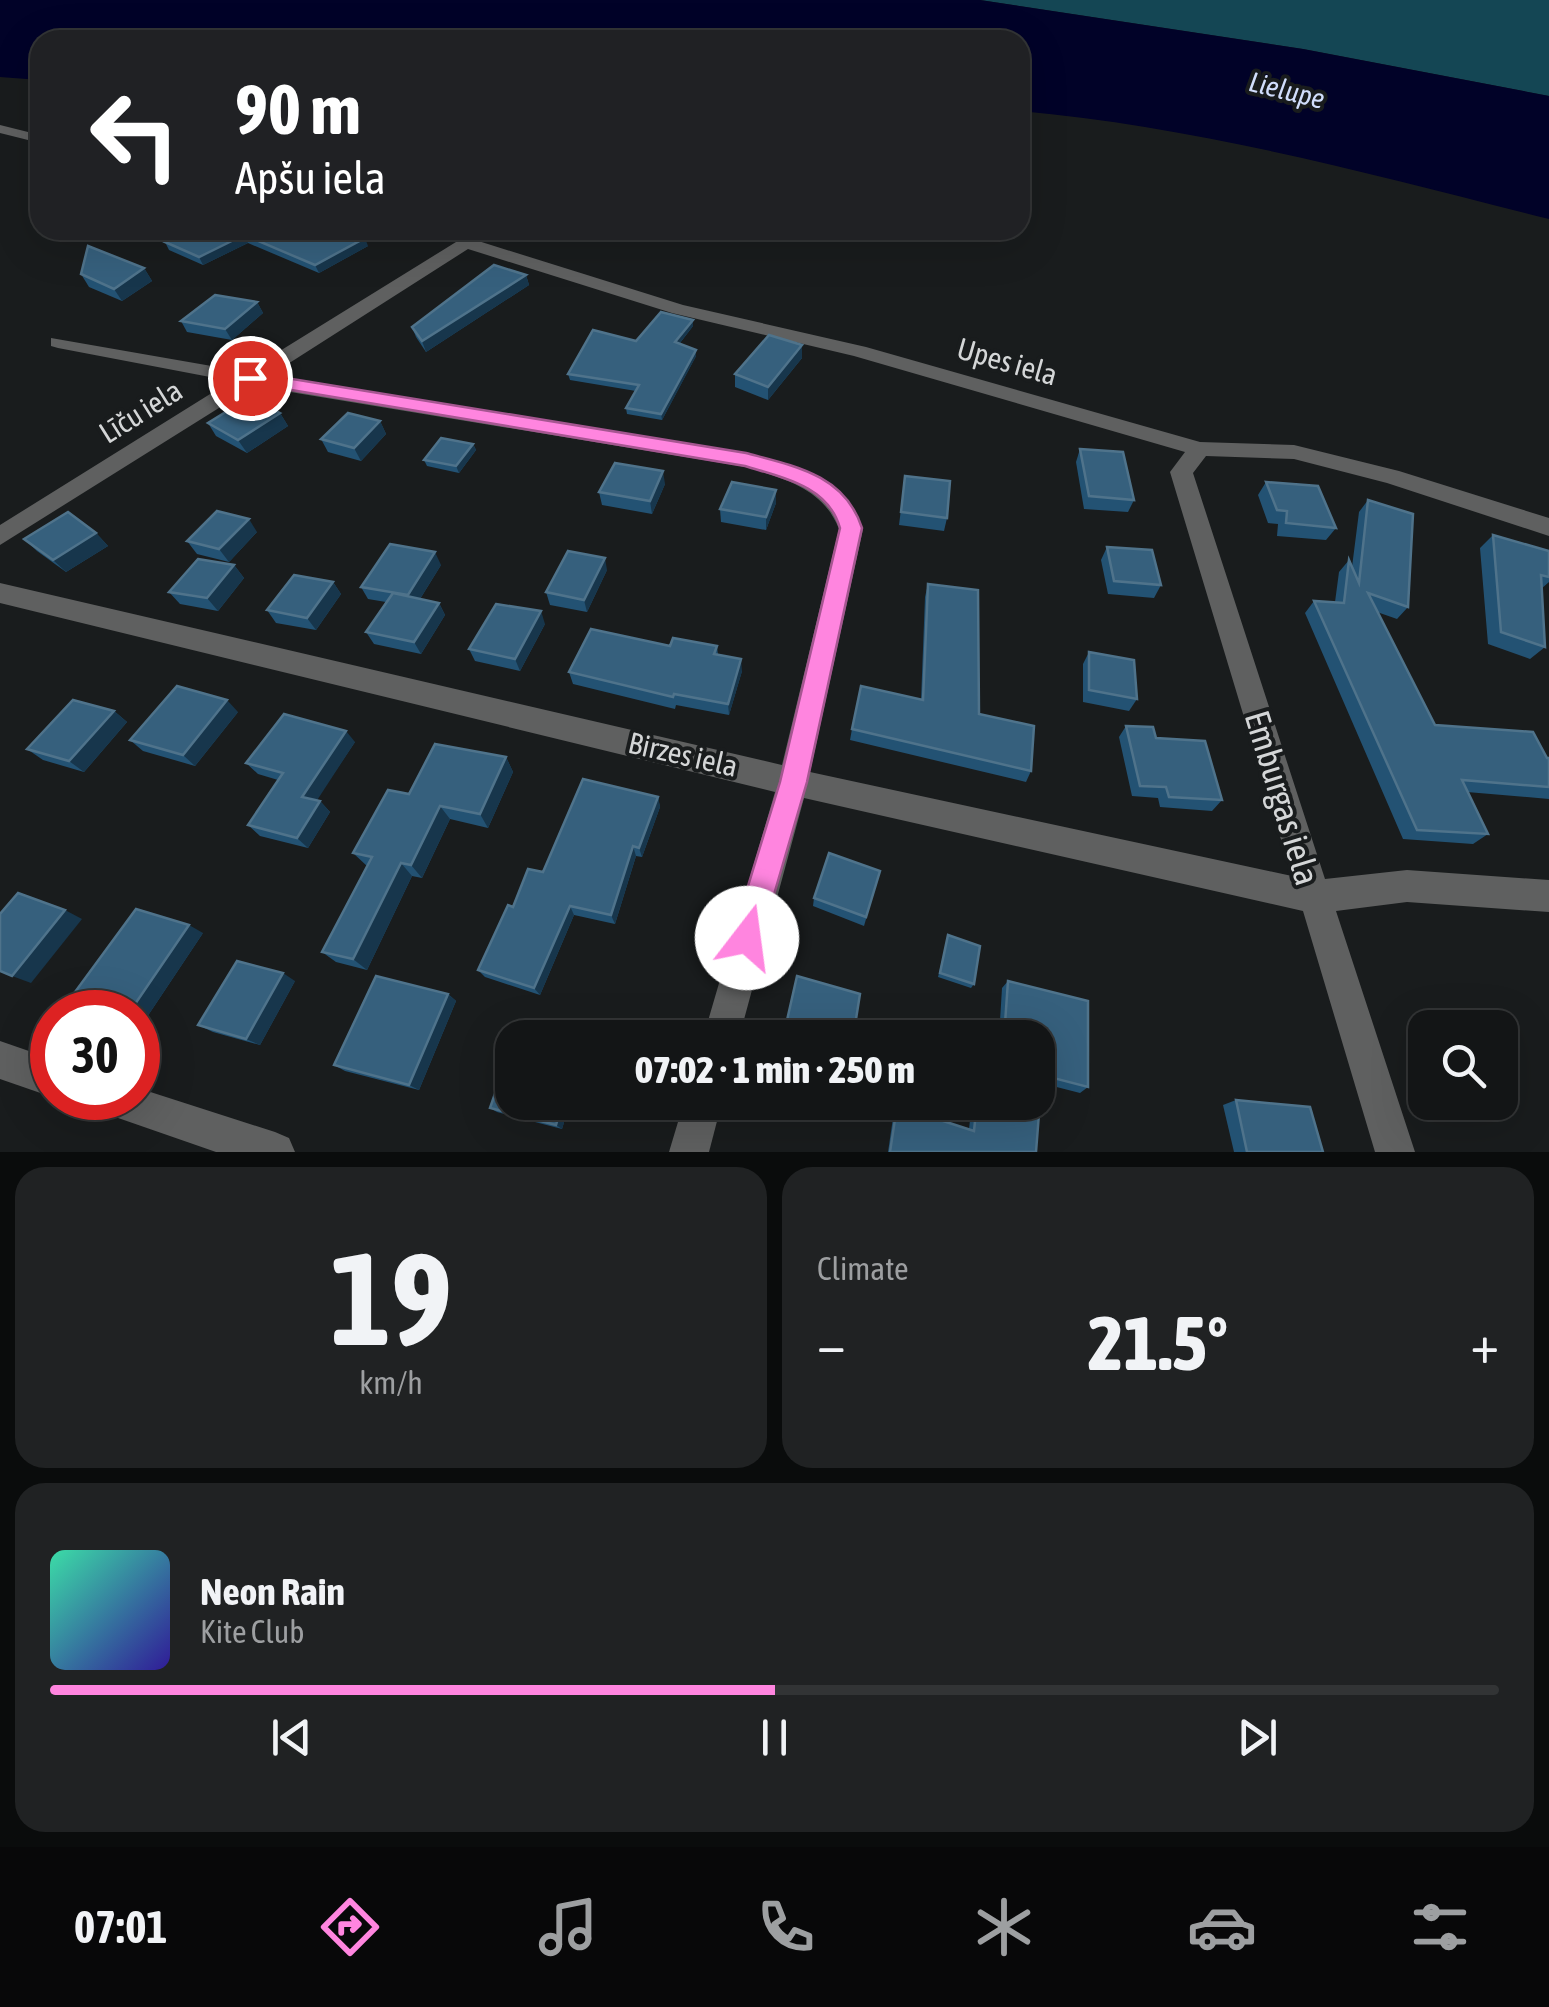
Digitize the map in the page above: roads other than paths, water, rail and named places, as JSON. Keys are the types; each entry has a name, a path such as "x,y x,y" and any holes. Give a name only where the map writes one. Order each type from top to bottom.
{"street":[{"path":"0,129 30,136"},
{"name":"Līču iela","path":"0,536 250,378 455,240"},
{"name":"Upes iela","path":"473,240 678,309 859,351 1200,450 1294,452 1390,476 1549,527"},
{"path":"58,342 250,378 746,460 799,476 828,490 844,507 851,528 793,782 726,1020"},
{"name":"Emburgas iela","path":"1200,450 1187,460 1182,472 1394,1152"},
{"name":"Birzes iela","path":"0,593 793,782 1312,897 1407,886 1549,896"},
{"path":"0,1060 30,1070"},
{"path":"160,1114 275,1152"},
{"path":"689,1152 699,1120"}],"water":[{"name":"Lielupe","path":"0,0 980,0 1303,49 1549,96 1549,219 1220,141 1030,112 1030,30 30,30 30,79 0,77"}]}
